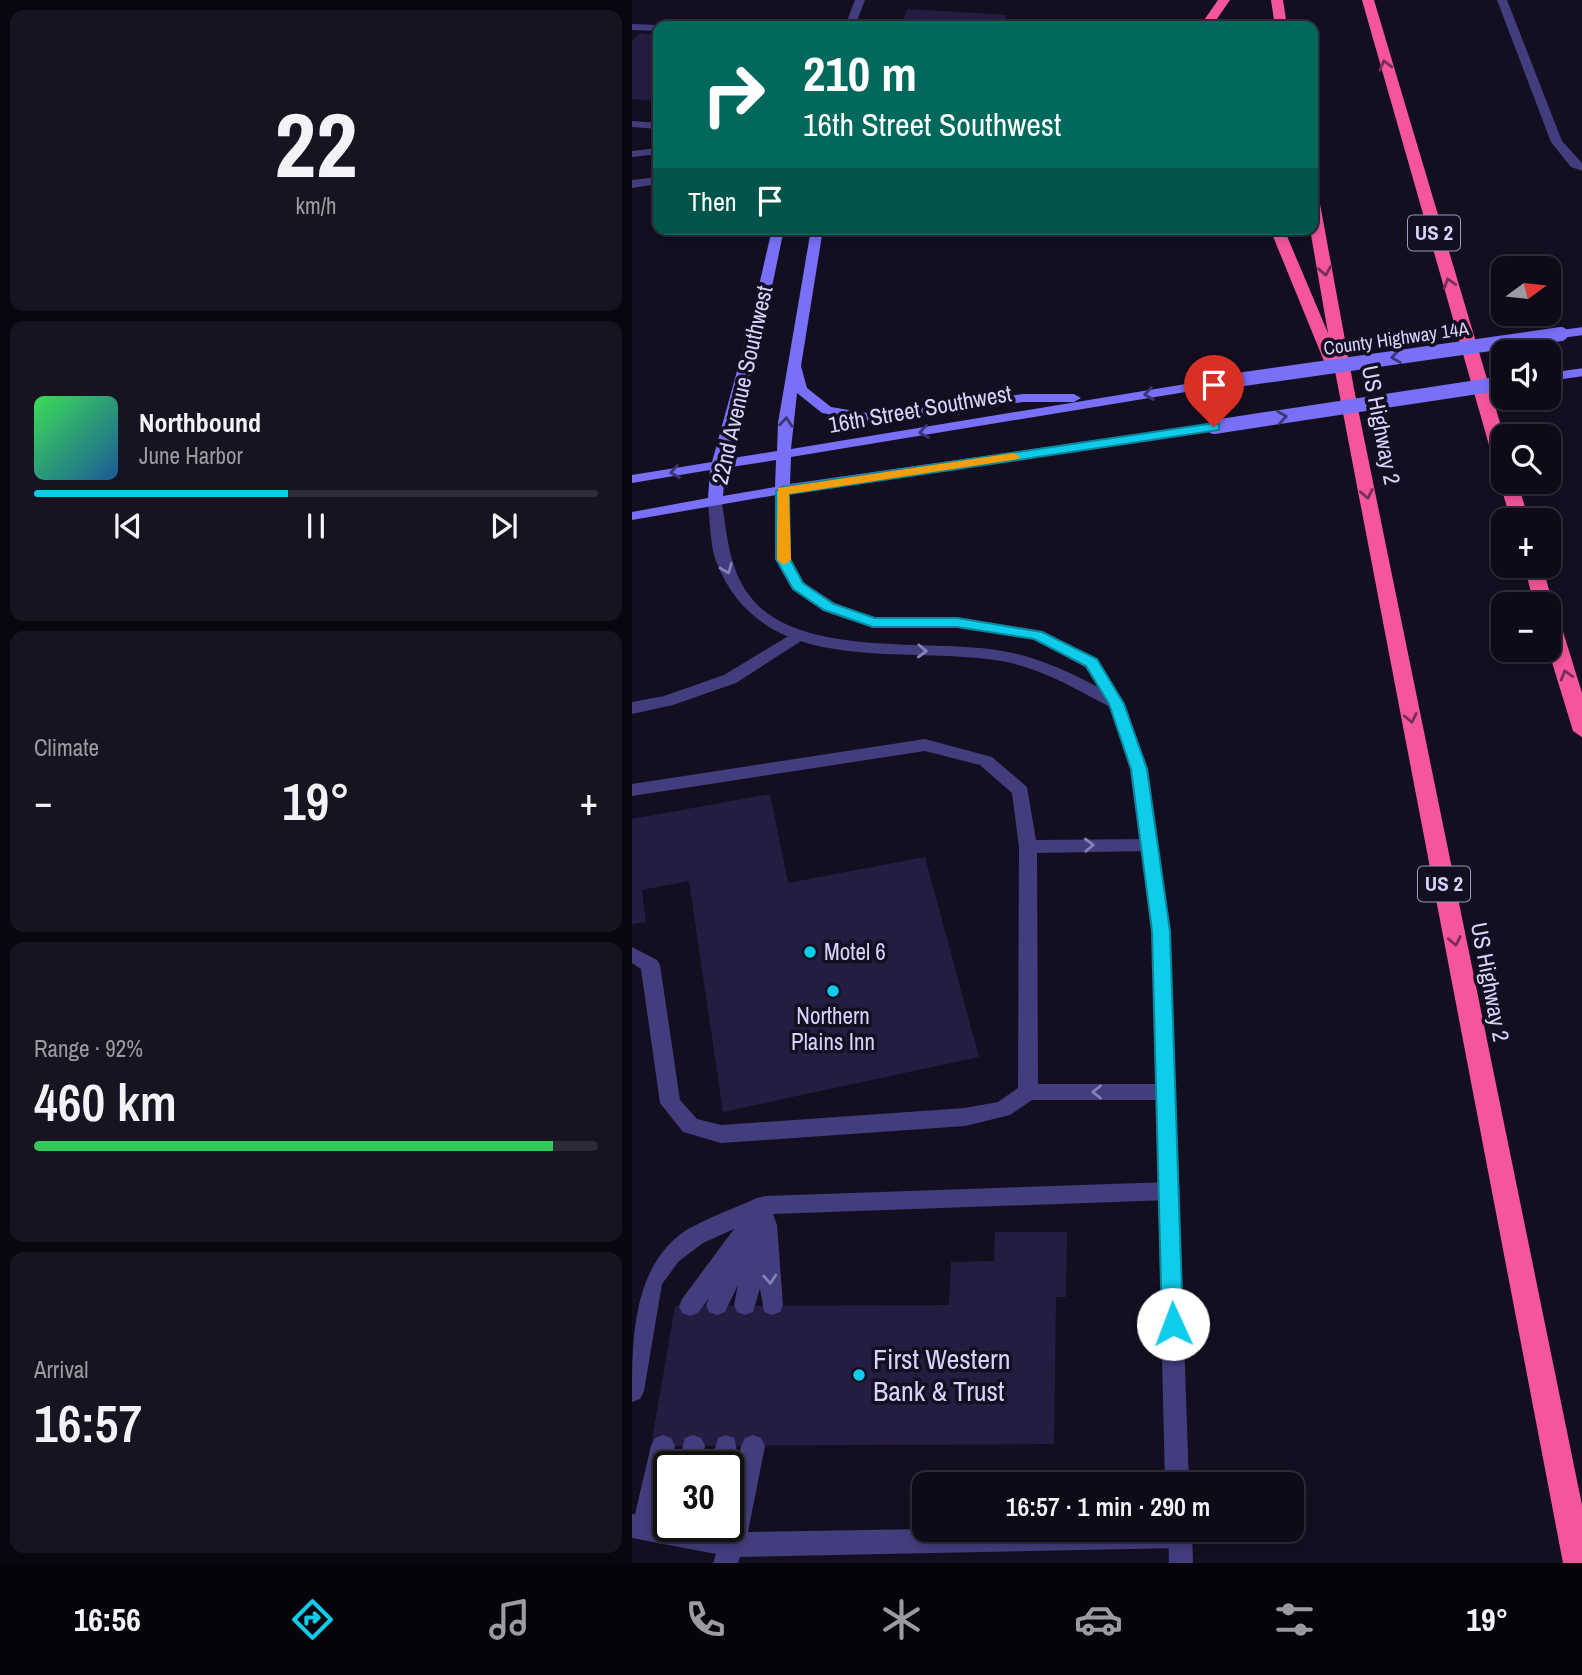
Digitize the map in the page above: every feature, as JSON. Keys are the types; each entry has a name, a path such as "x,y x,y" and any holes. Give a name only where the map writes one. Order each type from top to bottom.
{"highway":[{"path":"1209,21 1224,0"},
{"path":"1277,0 1280,21"},
{"name":"US 2","path":"1368,0 1386,70 1491,424"},
{"name":"US Highway 2","path":"1318,232 1347,394 1578,1563"},
{"path":"1279,235 1314,323 1347,394"},
{"path":"1561,660 1582,731"}],"main road":[{"name":"22nd Avenue Southwest","path":"715,503 718,466 759,320 777,235"},
{"name":"22nd Avenue Southwest","path":"782,491 785,423 816,235"},
{"name":"County Highway 14A","path":"1216,383 1582,331"},
{"path":"795,367 801,390 827,410 873,418 1023,398 1120,399"},
{"path":"1561,375 1582,372"},
{"name":"16th Street Southwest","path":"632,479 1216,383"},
{"path":"632,516 1491,385"}],"street":[{"path":"852,21 860,0"},
{"path":"1502,0 1557,142 1575,165 1582,168"},
{"path":"634,28 653,28"},
{"path":"632,124 653,126"},
{"path":"632,154 653,152"},
{"path":"632,184 653,182"},
{"name":"22nd Avenue Southwest","path":"782,491 783,559 798,586 829,607 873,623 957,622 1037,635 1091,663 1117,704 1139,769 1161,931 1177,1472"},
{"name":"22nd Avenue Southwest","path":"715,503 717,543 737,593 766,621 795,637 857,648 991,654 1058,673 1117,704"},
{"path":"632,708 667,701 730,679 795,637"},
{"path":"632,790 761,768 925,745 986,761 1022,791 1028,847 1028,1092"},
{"path":"1028,847 1149,844"},
{"path":"632,954 650,965 670,1103 690,1126 721,1135 965,1117 1003,1109 1028,1092 1166,1092"},
{"path":"632,1391 651,1281 671,1254 695,1236 765,1205 1169,1191"},
{"path":"745,1305 765,1205"},
{"path":"765,1205 772,1305"},
{"path":"690,1306 765,1205"},
{"path":"717,1306 765,1205"},
{"path":"638,1527 663,1446"},
{"path":"753,1446 729,1554 987,1542"},
{"path":"1181,1542 1182,1563"}],"building":[{"path":"908,9 1007,15 1004,21 902,21"},
{"path":"640,33 653,34 653,101 632,99 632,41"},
{"name":"Northern Plains Inn","path":"770,794 788,883 925,857 979,1057 723,1112 689,881 642,890 646,922 632,924 632,819"},
{"name":"First Western Bank & Trust","path":"995,1232 1067,1232 1066,1297 1056,1297 1054,1444 651,1446 675,1306 949,1305 951,1262 994,1261"}],"slow traffic":[{"path":"784,560 782,491 1014,457"}],"place":[{"name":"Motel 6","path":"810,952"},
{"name":"Northern Plains Inn","path":"833,991"},
{"name":"First Western Bank & Trust","path":"859,1375"}],"route":[{"path":"1173,1324 1161,931 1139,769 1117,704 1091,663 1037,635 957,622 873,623 829,607 798,586 783,559 782,491 1214,427"}]}
